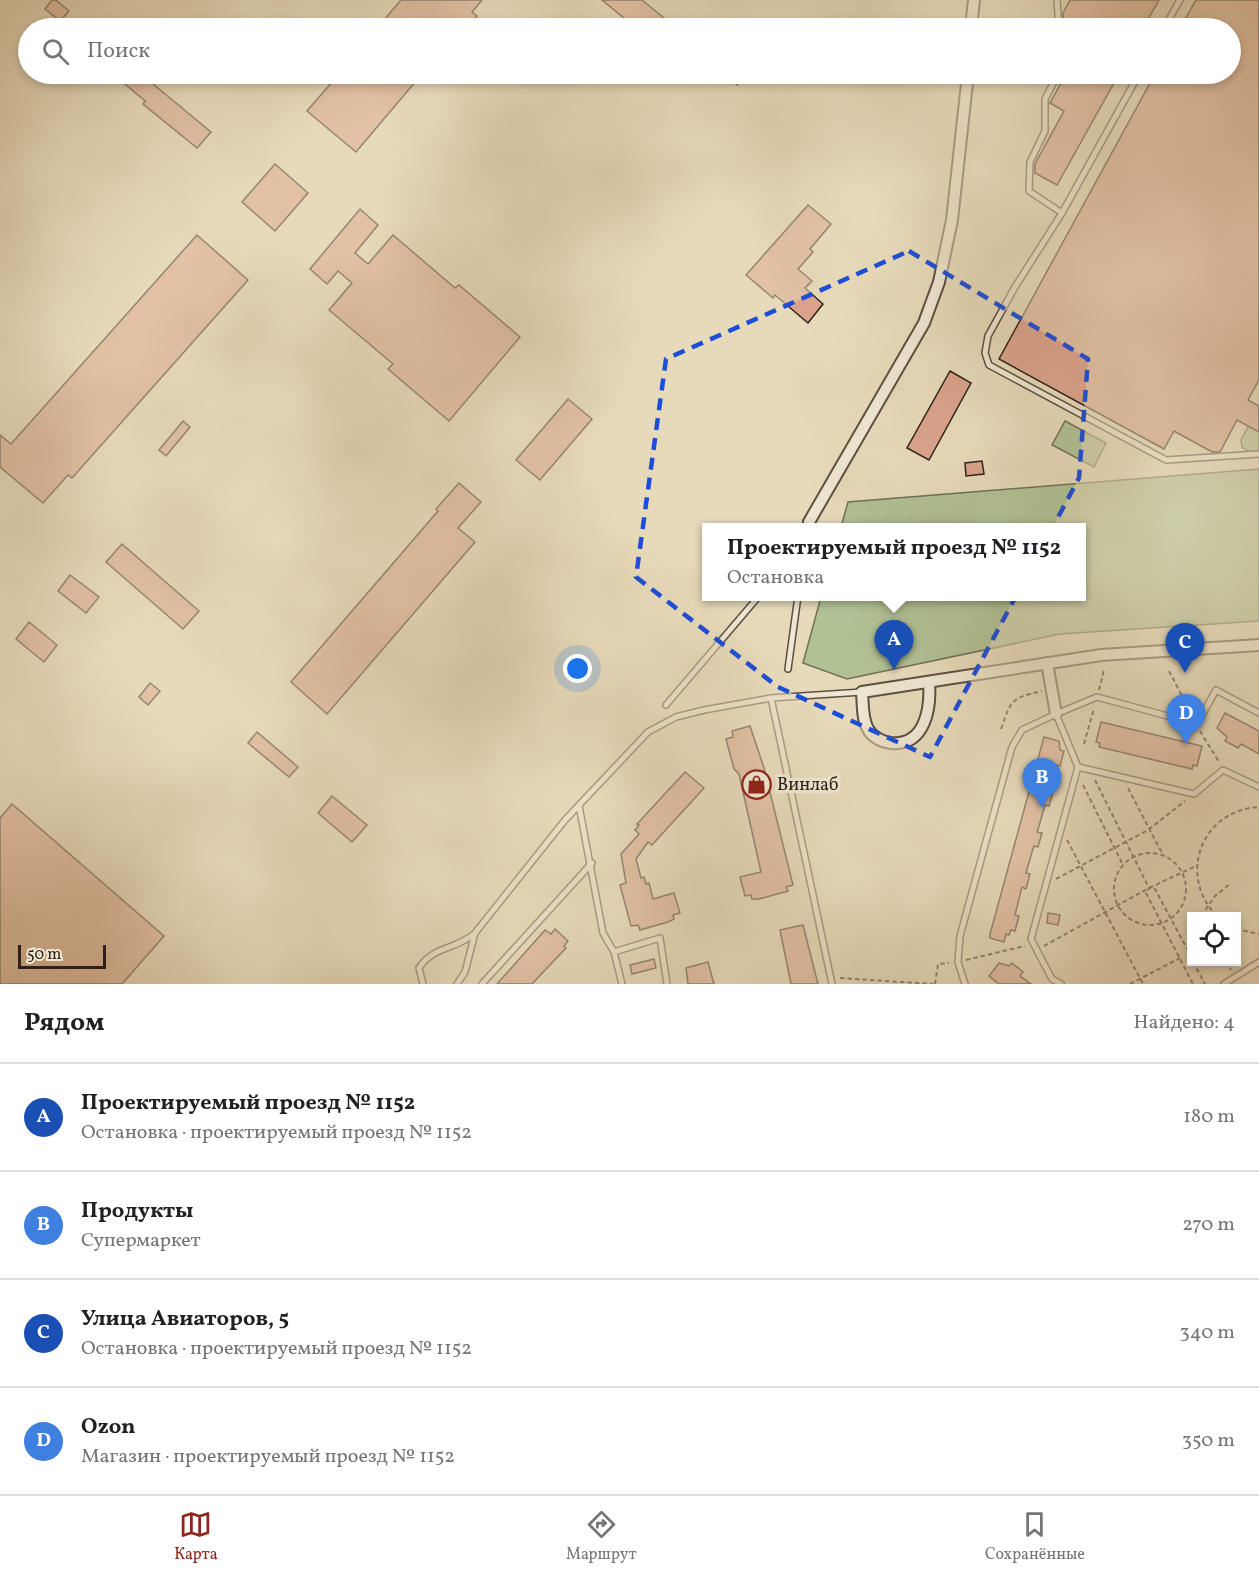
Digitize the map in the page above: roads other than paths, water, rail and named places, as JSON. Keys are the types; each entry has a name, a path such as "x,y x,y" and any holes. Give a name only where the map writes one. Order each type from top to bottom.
{"street":[{"path":"972,18 974,0"},
{"path":"809,523 924,323 939,282 952,220 967,84"},
{"path":"929,682 929,704 922,729 914,738 898,744 886,742 870,733 866,726 862,692 1101,655 1259,645"},
{"path":"1047,663 1056,714"}],"lane":[{"path":"1057,0 1058,18"},
{"path":"1170,18 1180,0"},
{"path":"1053,84 1045,99 1045,131 1030,162 1029,191 1062,213"},
{"path":"1133,84 1062,213 1015,287 988,336 985,353 989,365 1166,460 1259,454"},
{"path":"666,705 756,601"},
{"path":"788,669 797,601"},
{"path":"965,984 958,962 960,936 1012,747 1022,730 1097,697 1197,724 1216,690 1259,713"},
{"path":"423,984 419,968 430,954 460,944 476,933 579,806 648,732 676,717 771,699 862,692"},
{"path":"771,699 832,982"},
{"path":"1056,714 1078,770 1031,939 1052,979 1061,984"},
{"path":"1078,770 1090,770 1194,794 1223,770 1259,787"},
{"path":"579,806 592,864 603,933 614,952 622,984"},
{"path":"482,984 592,864"},
{"path":"457,984 465,972 476,933"},
{"path":"614,952 660,938 667,984"},
{"path":"1224,984 1259,962"}],"place":[{"name":"Проектируемый проезд № 1152","path":"894,670"},
{"name":"Улица Авиаторов, 5","path":"1185,673"},
{"name":"Ozon","path":"1186,744"},
{"name":"Винлаб","path":"756,784"},
{"name":"Продукты","path":"1042,808"}]}
